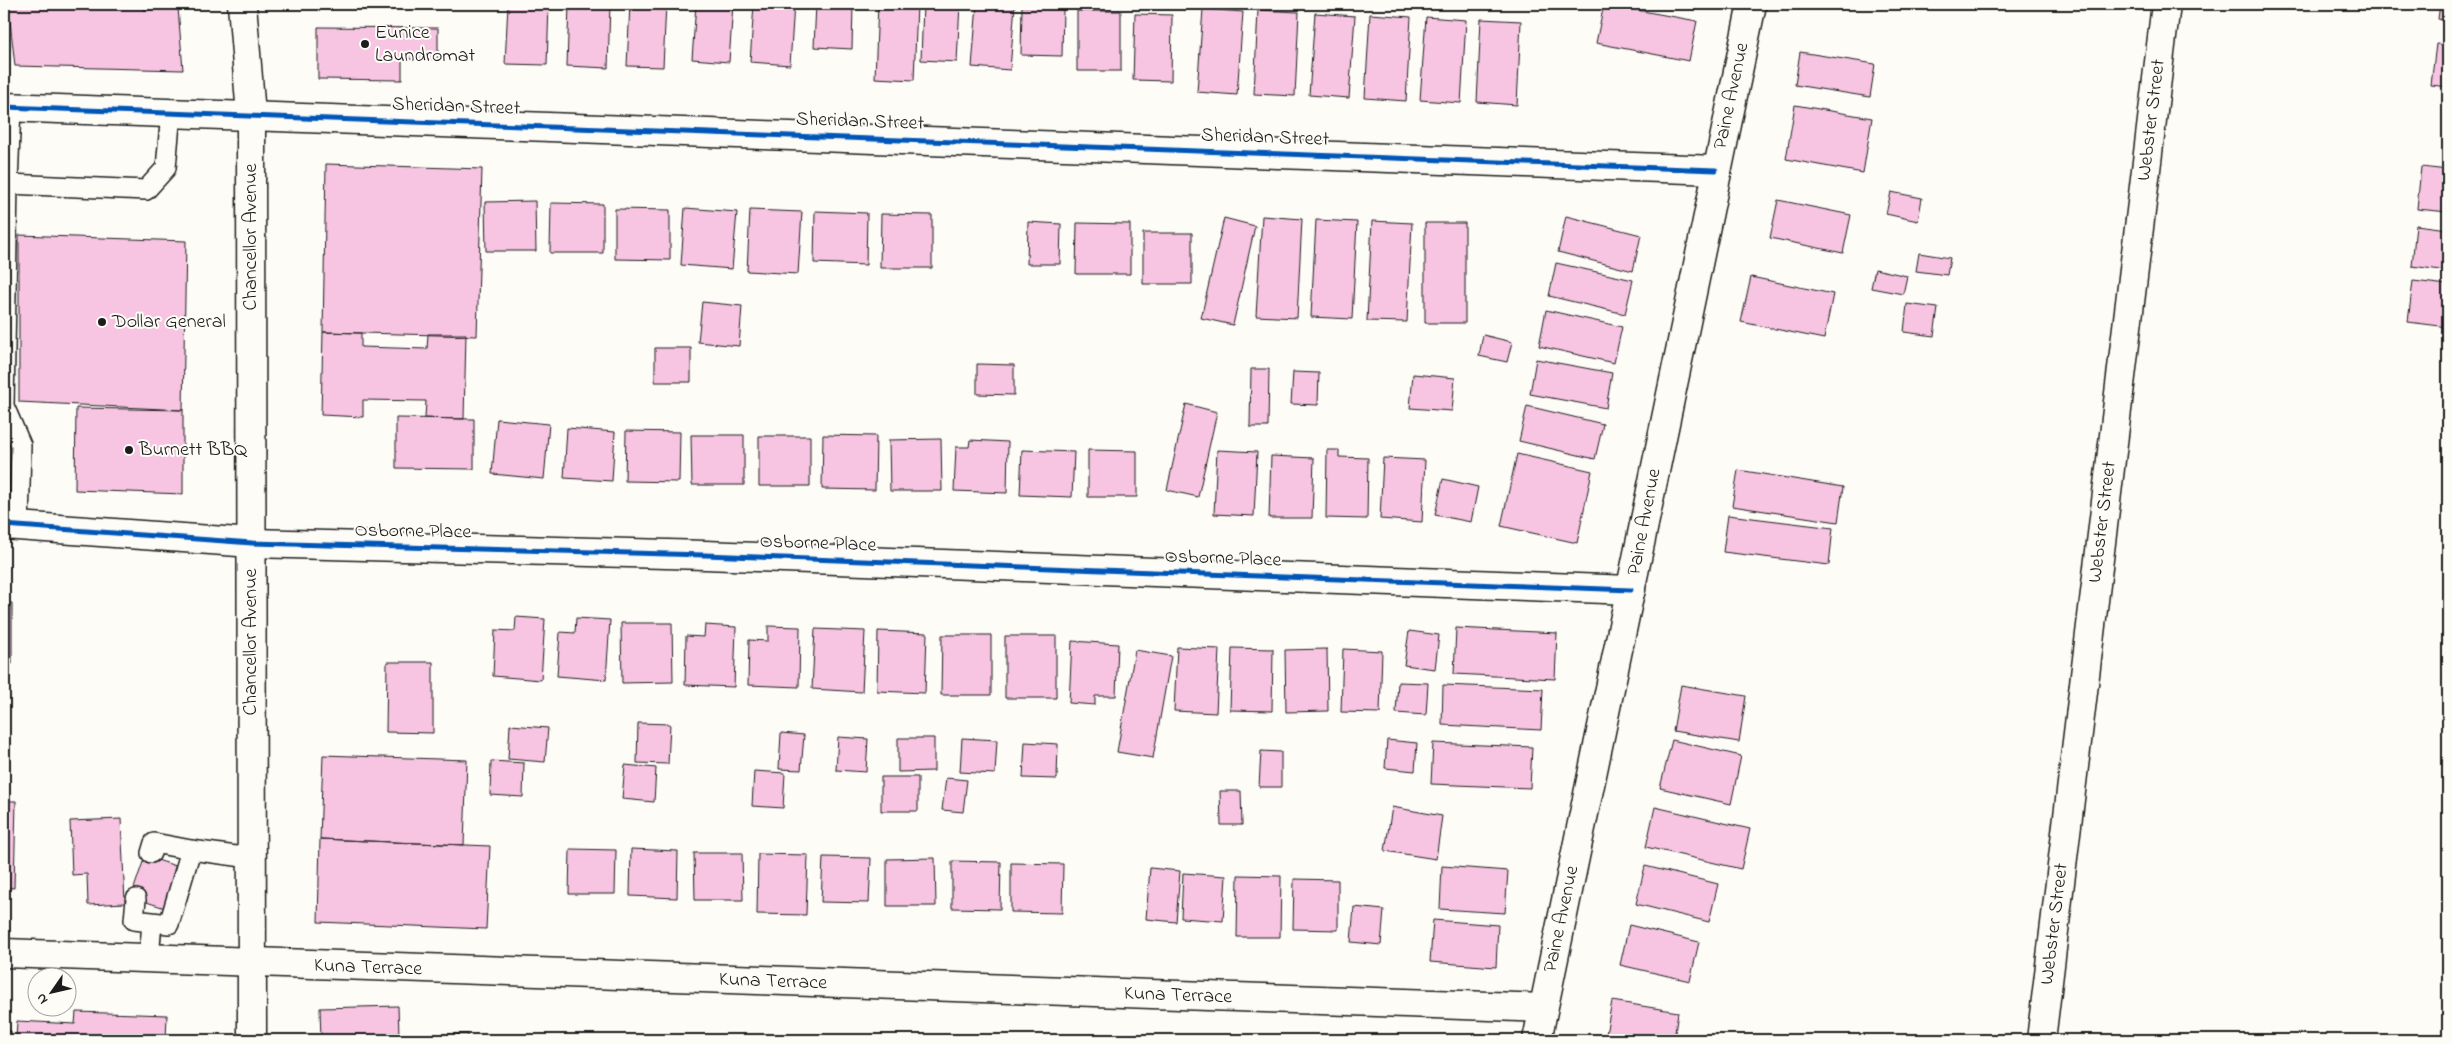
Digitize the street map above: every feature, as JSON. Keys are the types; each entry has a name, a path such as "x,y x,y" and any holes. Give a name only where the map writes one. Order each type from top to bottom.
{"street":[{"name":"Chancellor Avenue","path":"242,4 251,115 252,1040"},
{"name":"Paine Avenue","path":"1537,1040 1716,170 1752,4"},
{"name":"Webster Street","path":"2041,1040 2166,4"},
{"name":"Sheridan Street","path":"7,107 1716,170"},
{"name":"Osborne Place","path":"12,525 252,543 706,555 1631,590"},
{"name":"Kuna Terrace","path":"4,953 252,964 1543,1008"}],"lane":[{"path":"7,107 8,184 4,406 21,445 12,525"},
{"path":"8,184 146,190 166,168 170,112"},
{"path":"151,853 154,843 251,858"},
{"path":"136,900 134,920 169,924 190,850"},
{"path":"149,960 152,922"}],"building":[{"path":"8,4 143,4 144,10 178,8 183,70 15,66"},
{"path":"508,4 549,4 547,65 505,64"},
{"path":"569,4 610,4 608,68 567,66"},
{"path":"630,4 666,4 663,67 627,66"},
{"path":"696,4 733,4 729,62 692,59"},
{"path":"754,4 794,4 790,65 750,62"},
{"path":"816,4 853,4 852,49 814,47"},
{"path":"878,4 917,4 914,80 875,78"},
{"path":"923,4 960,4 957,62 921,60"},
{"path":"977,4 1015,4 1010,70 972,67"},
{"path":"1604,4 1697,21 1689,61 1596,43"},
{"path":"2440,4 2448,4 2448,21 2438,19"},
{"path":"1022,6 1063,8 1062,56 1021,55"},
{"path":"1203,9 1243,12 1237,95 1197,92"},
{"path":"1258,10 1299,12 1295,96 1254,94"},
{"path":"1077,11 1121,11 1121,71 1077,71"},
{"path":"1315,13 1355,16 1349,98 1309,95"},
{"path":"1135,14 1172,15 1171,81 1133,80"},
{"path":"1370,14 1411,17 1406,101 1365,98"},
{"path":"1426,17 1466,20 1461,103 1420,100"},
{"path":"1481,19 1521,21 1517,105 1477,102"},
{"path":"318,27 438,28 438,59 402,59 402,80 318,79"},
{"path":"2436,44 2448,45 2448,87 2431,85"},
{"path":"1800,52 1875,64 1870,97 1795,85"},
{"path":"1795,105 1872,118 1863,173 1786,159"},
{"path":"326,164 482,169 477,336 323,332"},
{"path":"2421,167 2448,170 2448,212 2417,209"},
{"path":"1891,192 1922,198 1918,221 1886,214"},
{"path":"1778,200 1851,215 1843,253 1770,238"},
{"path":"535,201 536,251 486,251 485,202"},
{"path":"551,203 603,204 603,253 550,253"},
{"path":"685,208 737,212 732,269 681,265"},
{"path":"615,209 670,210 670,260 615,259"},
{"path":"750,210 802,212 798,274 747,271"},
{"path":"815,211 867,213 866,265 814,263"},
{"path":"881,214 932,215 932,268 880,268"},
{"path":"1262,216 1302,219 1297,318 1256,316"},
{"path":"1566,216 1641,235 1633,271 1558,252"},
{"path":"1224,218 1255,226 1233,325 1201,318"},
{"path":"1316,220 1357,222 1352,319 1311,317"},
{"path":"1372,221 1412,223 1407,322 1367,321"},
{"path":"1028,222 1061,224 1060,264 1027,264"},
{"path":"1077,223 1130,224 1130,274 1076,274"},
{"path":"1425,223 1465,223 1465,323 1425,323"},
{"path":"2416,225 2448,229 2448,271 2412,266"},
{"path":"1143,233 1192,233 1192,284 1143,284"},
{"name":"Dollar General","path":"19,235 186,241 183,410 19,402"},
{"path":"1919,253 1950,258 1947,275 1916,271"},
{"path":"1556,263 1633,280 1625,314 1549,296"},
{"path":"1875,269 1907,276 1903,294 1871,288"},
{"path":"1751,277 1833,294 1824,339 1741,322"},
{"path":"2413,281 2448,285 2448,327 2408,322"},
{"path":"702,302 742,306 739,346 698,342"},
{"path":"1907,304 1938,308 1934,336 1904,332"},
{"path":"1546,310 1622,327 1614,363 1539,346"},
{"path":"323,332 361,333 361,347 427,349 428,334 466,334 464,419 425,418 426,401 363,400 363,417 321,415"},
{"path":"1483,335 1512,342 1507,362 1479,356"},
{"path":"655,348 691,348 691,382 655,382"},
{"path":"1536,359 1612,373 1606,408 1530,394"},
{"path":"977,364 1014,365 1014,395 977,394"},
{"path":"1251,369 1269,369 1268,427 1250,427"},
{"path":"1293,372 1319,373 1318,405 1291,404"},
{"path":"1413,374 1455,378 1452,411 1410,408"},
{"path":"1186,404 1217,412 1198,497 1167,490"},
{"path":"1527,406 1603,424 1595,459 1519,441"},
{"name":"Burnett BBQ","path":"76,408 183,410 183,494 75,490"},
{"path":"396,418 474,419 474,469 396,468"},
{"path":"497,419 549,424 544,479 492,474"},
{"path":"567,428 615,432 612,481 564,478"},
{"path":"626,431 680,432 679,482 625,481"},
{"path":"691,435 744,435 744,485 692,485"},
{"path":"823,435 876,436 875,490 822,489"},
{"path":"759,436 810,436 810,486 759,486"},
{"path":"941,439 942,491 890,491 889,440"},
{"path":"970,440 1008,442 1007,493 954,491 956,447 969,447"},
{"path":"1022,450 1074,452 1072,497 1020,495"},
{"path":"1088,450 1137,451 1137,497 1088,497"},
{"path":"1217,450 1257,452 1254,516 1214,514"},
{"path":"1327,450 1339,450 1339,457 1368,458 1367,519 1326,518"},
{"path":"1517,454 1592,471 1577,543 1501,526"},
{"path":"1271,456 1314,458 1312,518 1269,518"},
{"path":"1383,458 1425,460 1422,522 1380,519"},
{"path":"1738,470 1843,487 1838,522 1732,506"},
{"path":"1443,479 1478,487 1471,522 1435,515"},
{"path":"1728,515 1833,528 1829,565 1723,552"},
{"path":"4,603 12,603 12,664 4,664"},
{"path":"516,617 545,619 541,680 493,676 495,630 515,631"},
{"path":"576,618 610,620 606,680 557,676 560,632 575,633"},
{"path":"621,623 672,623 673,682 622,683"},
{"path":"705,625 736,627 734,687 685,685 686,636 704,637"},
{"path":"768,626 800,627 799,687 748,685 749,640 768,641"},
{"path":"1456,628 1557,633 1555,679 1454,674"},
{"path":"815,629 865,631 862,692 812,689"},
{"path":"878,631 927,633 925,693 877,691"},
{"path":"1409,631 1439,635 1435,669 1404,665"},
{"path":"942,635 991,635 991,695 941,695"},
{"path":"1005,636 1056,636 1056,698 1005,698"},
{"path":"1072,641 1118,644 1116,696 1095,696 1095,705 1069,703"},
{"path":"1177,647 1219,649 1216,713 1174,711"},
{"path":"1232,648 1273,649 1272,711 1230,710"},
{"path":"1327,649 1328,711 1286,712 1285,650"},
{"path":"1343,649 1382,651 1380,713 1341,712"},
{"path":"1135,650 1171,656 1153,758 1117,752"},
{"path":"387,662 433,662 433,733 386,732"},
{"path":"1398,682 1428,683 1426,715 1396,713"},
{"path":"1443,685 1543,689 1541,730 1442,725"},
{"path":"1681,685 1746,696 1739,742 1673,731"},
{"path":"638,723 670,724 668,764 637,763"},
{"path":"510,725 548,728 545,762 508,759"},
{"path":"781,733 804,735 801,770 779,769"},
{"path":"838,737 868,739 866,772 836,770"},
{"path":"898,738 934,738 934,771 898,772"},
{"path":"962,738 997,740 995,774 960,772"},
{"path":"1387,740 1417,743 1415,771 1385,768"},
{"path":"1672,740 1741,756 1731,804 1660,788"},
{"path":"1025,742 1058,744 1057,779 1023,778"},
{"path":"1433,743 1532,747 1530,788 1431,784"},
{"path":"1261,751 1281,752 1281,787 1259,787"},
{"path":"323,755 467,760 464,845 320,839"},
{"path":"491,761 524,763 523,797 490,795"},
{"path":"625,765 656,768 654,802 622,799"},
{"path":"754,771 785,773 783,808 752,806"},
{"path":"881,777 918,777 918,811 881,811"},
{"path":"946,778 967,780 963,812 942,810"},
{"path":"1220,791 1241,791 1242,825 1221,825"},
{"path":"4,801 16,801 14,888 4,887"},
{"path":"1392,807 1442,816 1436,859 1385,851"},
{"path":"1655,807 1750,829 1741,869 1646,847"},
{"path":"121,819 125,903 88,905 87,874 72,875 70,821"},
{"path":"320,839 490,846 486,929 318,922"},
{"path":"570,849 616,850 615,894 569,894"},
{"path":"631,849 678,851 677,898 630,896"},
{"path":"694,853 742,853 743,900 695,900"},
{"path":"758,854 808,855 806,915 757,914"},
{"path":"145,856 179,867 165,908 131,897"},
{"path":"823,857 871,858 869,903 821,902"},
{"path":"935,858 936,906 887,906 887,859"},
{"path":"952,861 1001,862 1000,909 952,908"},
{"path":"1011,863 1063,864 1062,913 1011,912"},
{"path":"1442,866 1508,871 1505,913 1440,909"},
{"path":"1645,866 1718,884 1709,922 1636,904"},
{"path":"1150,868 1180,871 1176,922 1146,919"},
{"path":"1183,873 1226,876 1223,921 1181,918"},
{"path":"1238,875 1281,876 1280,937 1237,937"},
{"path":"1294,879 1338,880 1338,930 1293,929"},
{"path":"1354,907 1384,910 1381,945 1351,942"},
{"path":"1433,920 1498,925 1496,967 1430,962"},
{"path":"1629,925 1699,942 1690,981 1620,965"},
{"path":"1612,1001 1678,1012 1674,1040 1605,1040"},
{"path":"398,1006 399,1035 468,1034 468,1040 321,1040 320,1008"},
{"path":"78,1012 167,1015 166,1040 16,1040 17,1021 75,1024"},
{"path":"4,1030 11,1031 11,1040 4,1040"}],"cycle path":[{"path":"4,107 1716,170"},
{"path":"4,525 252,543 705,555 1631,590"}],"place":[{"name":"Eunice Laundromat","path":"365,44"},
{"name":"Dollar General","path":"102,322"},
{"name":"Burnett BBQ","path":"129,450"}]}
